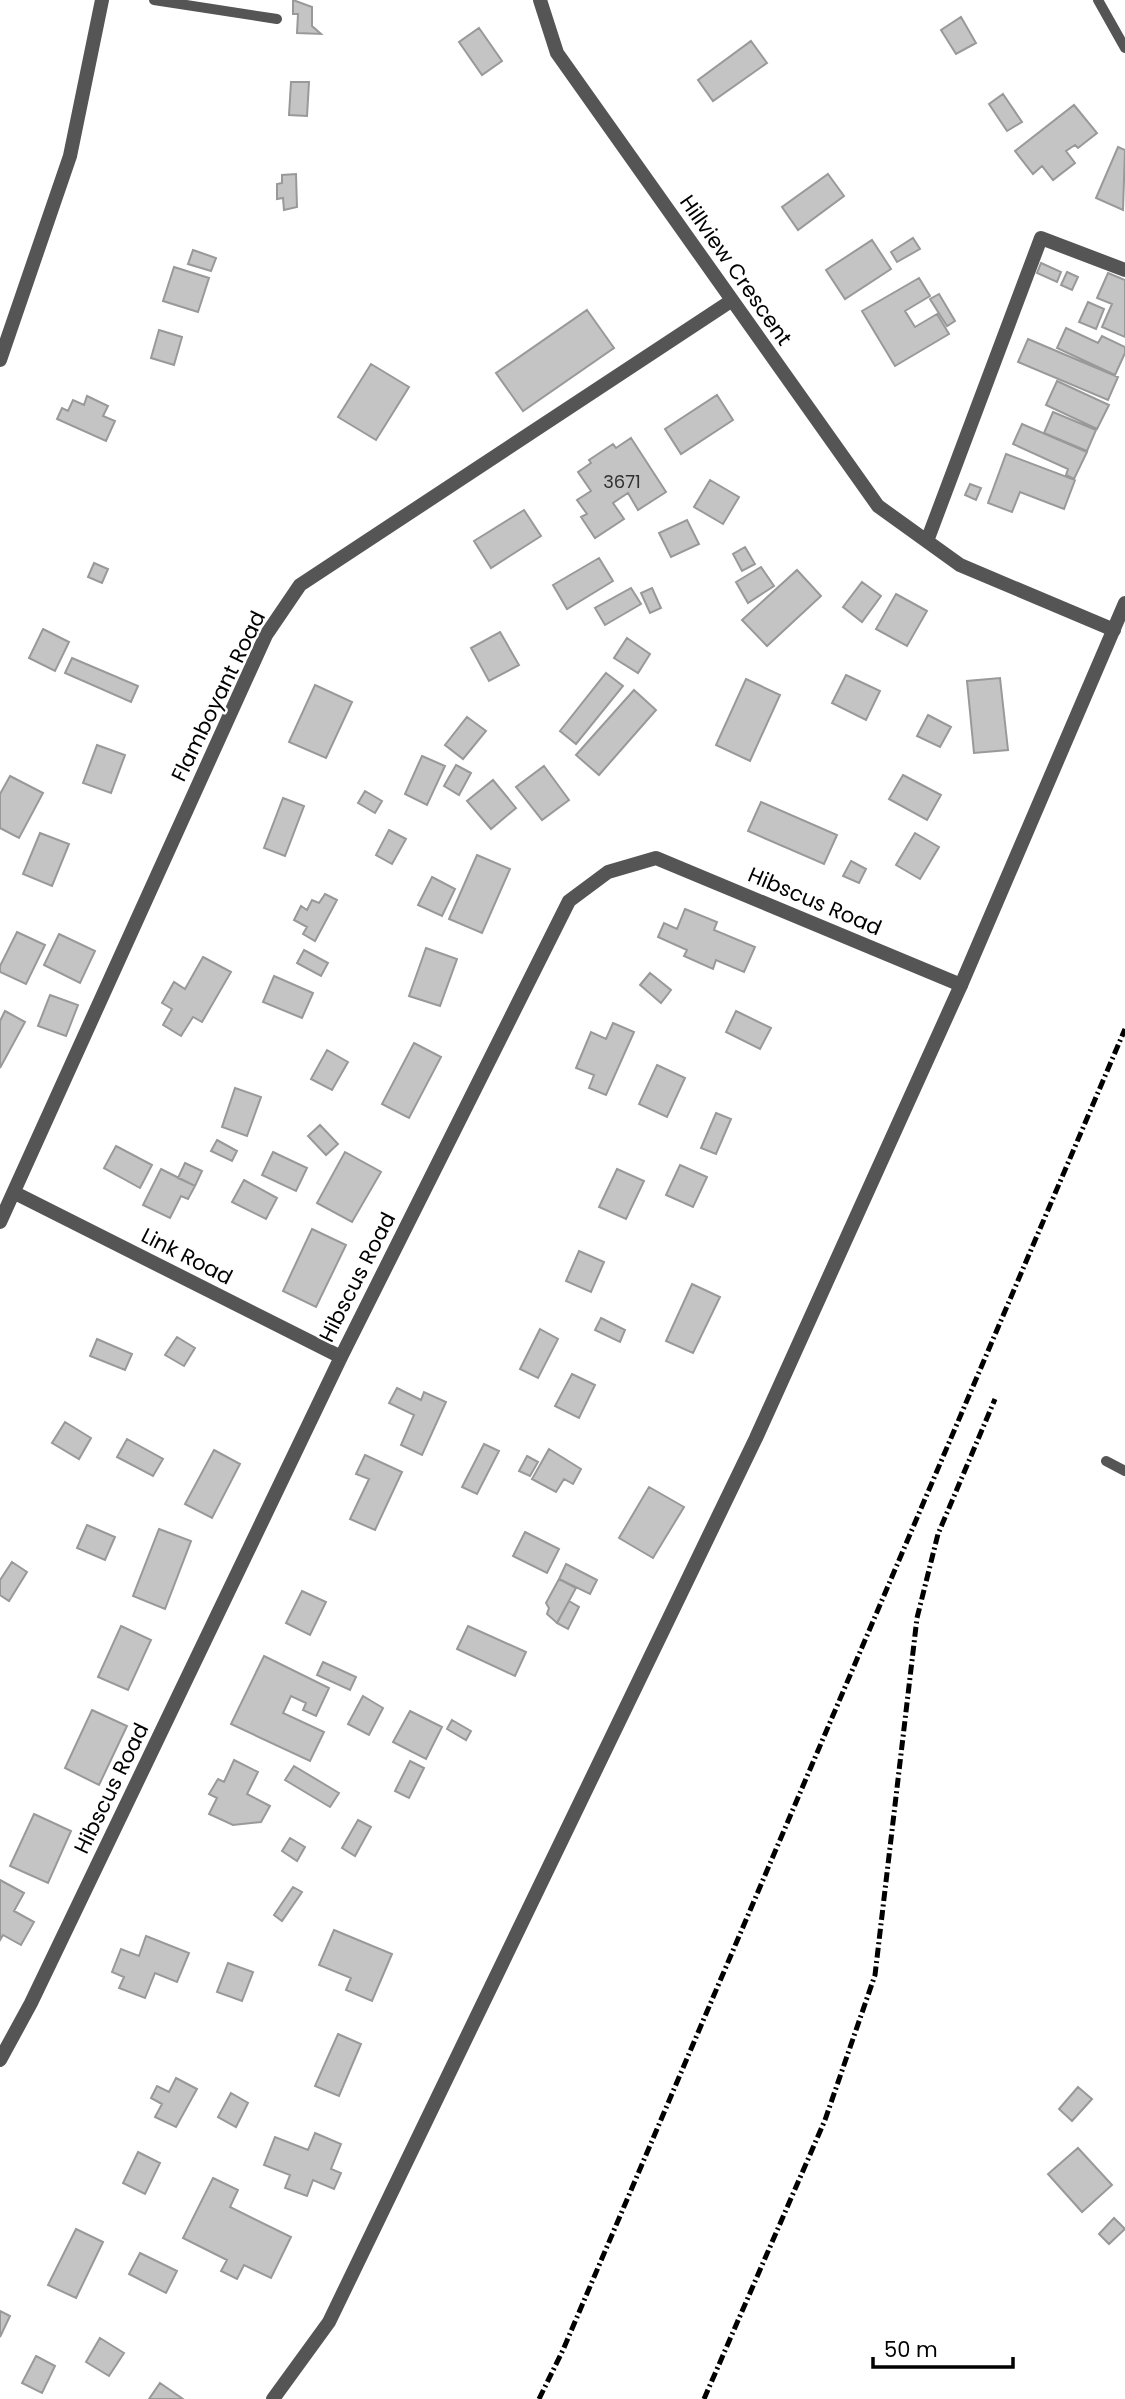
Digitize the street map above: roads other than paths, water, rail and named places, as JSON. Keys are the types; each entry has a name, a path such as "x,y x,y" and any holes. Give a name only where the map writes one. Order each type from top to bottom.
{"street":[{"path":"0,360 70,156 102,0"},
{"name":"Hillview Crescent","path":"540,0 557,53 878,506 960,565 1114,630"},
{"path":"928,541 1041,238 1125,270"},
{"name":"Flamboyant Road","path":"0,1223 266,635 300,585 732,301"},
{"path":"273,2399 329,2322 756,1438 961,985 1125,603"},
{"name":"Hibscus Road","path":"0,2060 31,2003 341,1357 569,901 608,872 656,858 961,985"},
{"name":"Link Road","path":"15,1193 341,1357"}],"lane":[{"path":"154,0 277,19"},
{"path":"1098,0 1125,48"},
{"path":"1106,1461 1125,1471"}],"railway":[{"path":"539,2399 563,2350 1125,1029"},
{"path":"704,2399 825,2120 875,1975 917,1618 938,1534 995,1399"}]}
